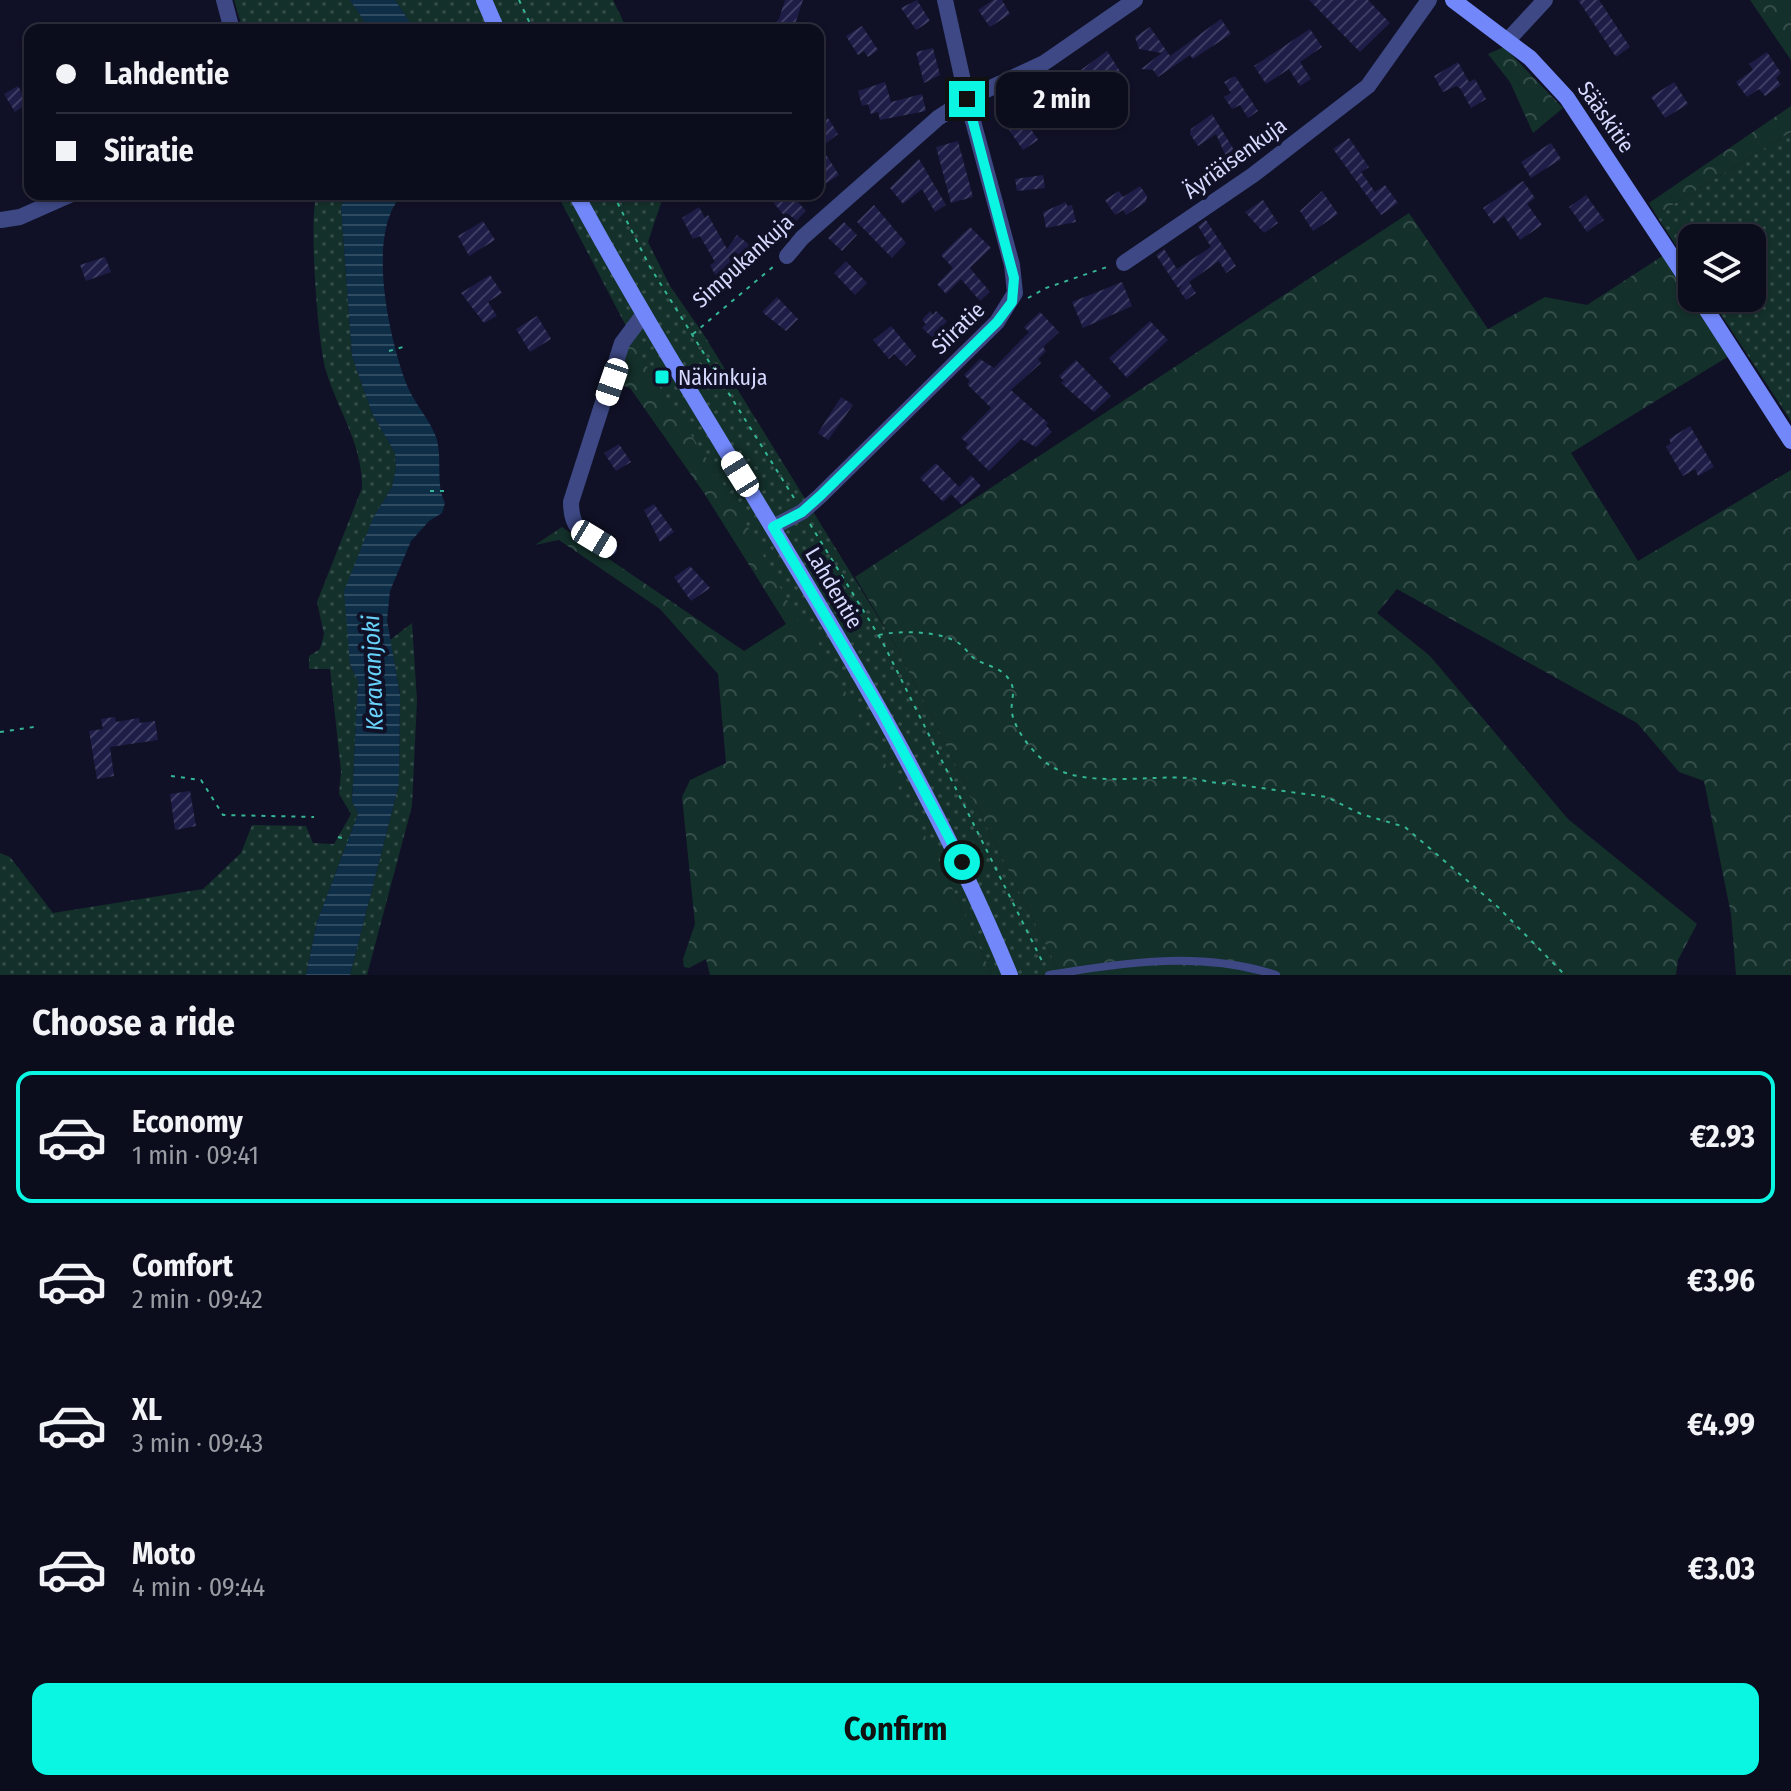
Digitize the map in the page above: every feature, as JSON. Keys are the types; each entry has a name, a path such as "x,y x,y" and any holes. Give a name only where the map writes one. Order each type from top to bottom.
{"main road":[{"path":"484,0 494,24"},
{"name":"Sääskitie","path":"1453,0 1530,58 1576,109 1678,266"},
{"name":"Lahdentie","path":"579,200 643,315 773,527 923,787 973,887 1010,975"},
{"path":"1708,312 1791,441"}],"street":[{"path":"224,0 230,24"},
{"name":"Siiratie","path":"773,527 802,512 820,496 997,322 1012,302 1012,265 967,99 945,0"},
{"name":"Simpukankuja","path":"787,256 802,238 928,127 967,99 1044,63 1135,0"},
{"name":"Äyriäisenkuja","path":"1124,263 1253,175 1368,86 1429,0"},
{"path":"1508,40 1545,0"},
{"path":"1,220 20,217 58,200"},
{"path":"609,548 579,530 571,520 571,502 622,343 643,315"}],"lane":[{"path":"1049,975 1132,963 1201,960 1226,961 1276,975"}],"path":[{"path":"519,0 530,24"},
{"path":"616,200 650,267 691,336 795,501"},
{"name":"Simpukankuja","path":"691,336 787,256"},
{"path":"1027,299 1046,288 1124,263"},
{"path":"389,351 403,347"},
{"path":"430,491 446,491"},
{"path":"806,518 878,635 1049,975"},
{"path":"878,635 940,633 959,643 979,662 999,669 1010,681 1016,725 1051,767 1069,773 1161,780 1190,778 1211,784 1321,795 1361,814 1405,827 1499,908 1565,975"},
{"path":"0,732 34,727"},
{"path":"171,776 201,780 223,815 314,817"},
{"path":"338,837 348,840"}],"green space":[{"path":"234,0 350,0 366,24 241,24"},
{"path":"395,0 613,0 624,23 623,24 411,24"},
{"path":"1750,0 1791,0 1791,60"},
{"path":"1504,47 1563,108 1533,133 1510,82 1488,54"},
{"path":"1791,106 1791,132 1656,215 1649,203"},
{"path":"1791,132 1791,421 1719,312 1766,312 1766,224 1678,224 1678,249 1656,215"},
{"path":"316,200 344,200 341,207 352,356 372,413 395,453 396,468 392,487 373,518 350,634 350,664 358,681 352,801 358,814 317,922 306,975 0,975 0,853 10,857 53,913 203,889 241,853 252,825 306,826 313,843 334,844 351,814 339,794 341,771 330,669 309,669 309,656 320,649 324,634 317,602 362,488 354,443 323,357 317,310"},
{"path":"560,200 662,200 648,242 670,286 704,335 896,646 1061,975 992,975 945,872 650,372"},
{"path":"1409,213 1488,329 1545,297 1587,305 1664,255 1678,277 1678,312 1701,312 1729,356 1571,453 1638,561 1791,470 1791,975 1736,975 1731,914 1704,781 1679,772 1637,723 1397,589 1377,613 1430,656 1568,819 1697,924 1678,960 1676,975 1061,975 896,646 855,577"},
{"path":"630,333 650,372 733,499 801,626 809,626 945,872 992,975 710,975 706,959 689,968 684,967 683,959 695,924 682,797 690,780 726,763 718,674 660,609 559,540 535,545 562,527 744,651 786,624 704,493 630,388 612,382"},
{"path":"412,623 417,700 412,806 367,975 350,975 399,784 400,693 390,640"}],"water":[{"path":"350,0 395,0 411,24 366,24"},
{"name":"Keravanjoki","path":"344,200 399,200 385,233 384,286 388,313 406,383 436,437 440,487 445,503 442,513 429,521 411,541 390,591 387,620 400,695 399,784 350,975 306,975 317,922 358,814 352,801 358,681 350,664 344,591 373,518 392,487 396,468 395,453 372,413 352,356 341,207"}],"building":[{"path":"785,0 803,0 795,24 774,24 779,19"},
{"path":"917,0 930,21 916,30 901,8"},
{"path":"993,0 1002,0 1010,14 990,27 978,10"},
{"path":"1309,0 1368,0 1390,23 1360,52"},
{"path":"1578,0 1599,0 1630,47 1616,57"},
{"path":"1221,19 1231,34 1193,59 1190,55 1158,77 1153,70 1141,69 1162,53 1139,49 1135,37 1150,27 1170,56"},
{"path":"862,26 878,50 868,57 864,51 858,55 846,36"},
{"path":"1310,29 1322,47 1300,62 1311,79 1300,86 1289,69 1266,84 1254,66"},
{"path":"933,48 940,75 924,83 916,52"},
{"path":"1107,51 1123,76 1109,85 1104,78 1082,92 1093,109 1089,116 1078,123 1064,101 1050,110 1042,98"},
{"path":"1767,52 1781,73 1776,78 1781,85 1765,96 1759,89 1747,97 1736,82 1753,70 1749,64"},
{"path":"1458,62 1469,82 1475,79 1486,99 1471,108 1460,88 1456,86 1443,92 1434,76"},
{"path":"1235,76 1258,111 1248,118 1240,105 1232,109 1224,97 1231,93 1224,82"},
{"path":"885,82 891,102 922,94 926,111 880,120 878,112 871,114 868,104 862,106 858,91"},
{"path":"1674,82 1688,104 1665,118 1651,97"},
{"path":"18,86 24,96 24,106 15,112 4,94"},
{"path":"1018,109 1038,140 1023,150 1009,130 1016,126 1009,116"},
{"path":"1212,114 1239,158 1229,163 1216,134 1198,146 1190,134 1191,129"},
{"path":"828,118 838,134 824,145 824,121"},
{"path":"1349,138 1369,167 1361,172 1375,192 1385,185 1398,203 1381,215 1333,149"},
{"path":"958,141 973,197 951,203 936,147"},
{"path":"1551,143 1561,159 1531,178 1521,162"},
{"path":"824,152 839,175 824,182"},
{"path":"919,159 946,205 935,212 922,189 903,204 890,188"},
{"path":"1043,175 1045,188 1017,191 1015,179"},
{"path":"1523,181 1535,198 1527,204 1542,225 1520,240 1504,216 1494,224 1483,208"},
{"path":"1140,186 1147,196 1146,202 1126,215 1123,210 1115,215 1105,200 1119,191 1123,197"},
{"path":"1322,191 1338,214 1313,231 1300,211"},
{"path":"1586,195 1604,220 1587,232 1569,207"},
{"path":"771,200 796,200 806,211 796,221 793,217 789,221"},
{"path":"1263,200 1278,223 1264,233 1245,212"},
{"path":"1066,202 1067,206 1072,205 1076,222 1046,228 1043,212"},
{"path":"874,205 906,243 892,258 857,222"},
{"path":"699,207 705,218 708,215 727,249 737,235 751,246 735,268 737,273 719,282 710,265 715,262 700,236 693,239 682,218"},
{"path":"1206,220 1236,266 1226,273 1219,261 1189,282 1196,293 1186,300 1179,290 1183,285 1178,288 1156,255 1164,249 1177,269 1211,247 1198,226"},
{"path":"483,221 495,240 469,256 458,236"},
{"path":"844,222 857,235 842,251 828,238"},
{"path":"970,227 991,248 970,268 990,292 980,301 961,279 946,294 937,284 953,268 941,255"},
{"path":"105,257 111,272 86,281 80,265"},
{"path":"846,261 867,283 855,295 834,273"},
{"path":"490,275 502,293 488,302 497,316 484,323 461,293"},
{"path":"1122,282 1132,306 1083,328 1072,302"},
{"path":"777,297 798,319 786,331 762,312"},
{"path":"930,311 933,315 936,311 947,321 933,338 922,328 926,324 922,320"},
{"path":"1040,312 1059,332 1043,347 1046,351 1038,359 1041,363 1011,390 1048,423 1046,425 1052,432 1036,447 1021,439 989,471 965,447 968,444 961,438 991,408 967,384 970,381 964,375 980,359 994,368 1029,332 1024,327"},
{"path":"537,316 551,339 530,352 516,329"},
{"path":"1150,321 1168,340 1127,378 1109,358"},
{"path":"891,326 916,356 906,366 894,354 889,359 873,340"},
{"path":"1076,360 1111,396 1094,412 1061,383 1064,381 1059,376"},
{"path":"841,397 853,405 828,440 818,433"},
{"path":"1690,426 1714,467 1698,476 1695,469 1683,476 1666,447 1671,443 1669,439"},
{"path":"619,444 631,462 616,471 604,453"},
{"path":"936,463 959,487 971,475 981,486 962,505 951,494 943,502 920,478"},
{"path":"654,504 674,532 660,542 644,510"},
{"path":"690,566 710,588 691,601 674,577"},
{"path":"115,717 116,722 139,718 140,723 155,721 158,740 110,747 114,776 97,779 89,731 103,729 101,719"},
{"path":"190,791 196,826 175,830 170,794"}],"place":[{"name":"Näkinkuja","path":"662,377"}],"route":[{"path":"962,862 882,712 773,527 802,512 820,496 997,322 1012,302 1015,293 1012,265 967,99"}]}
